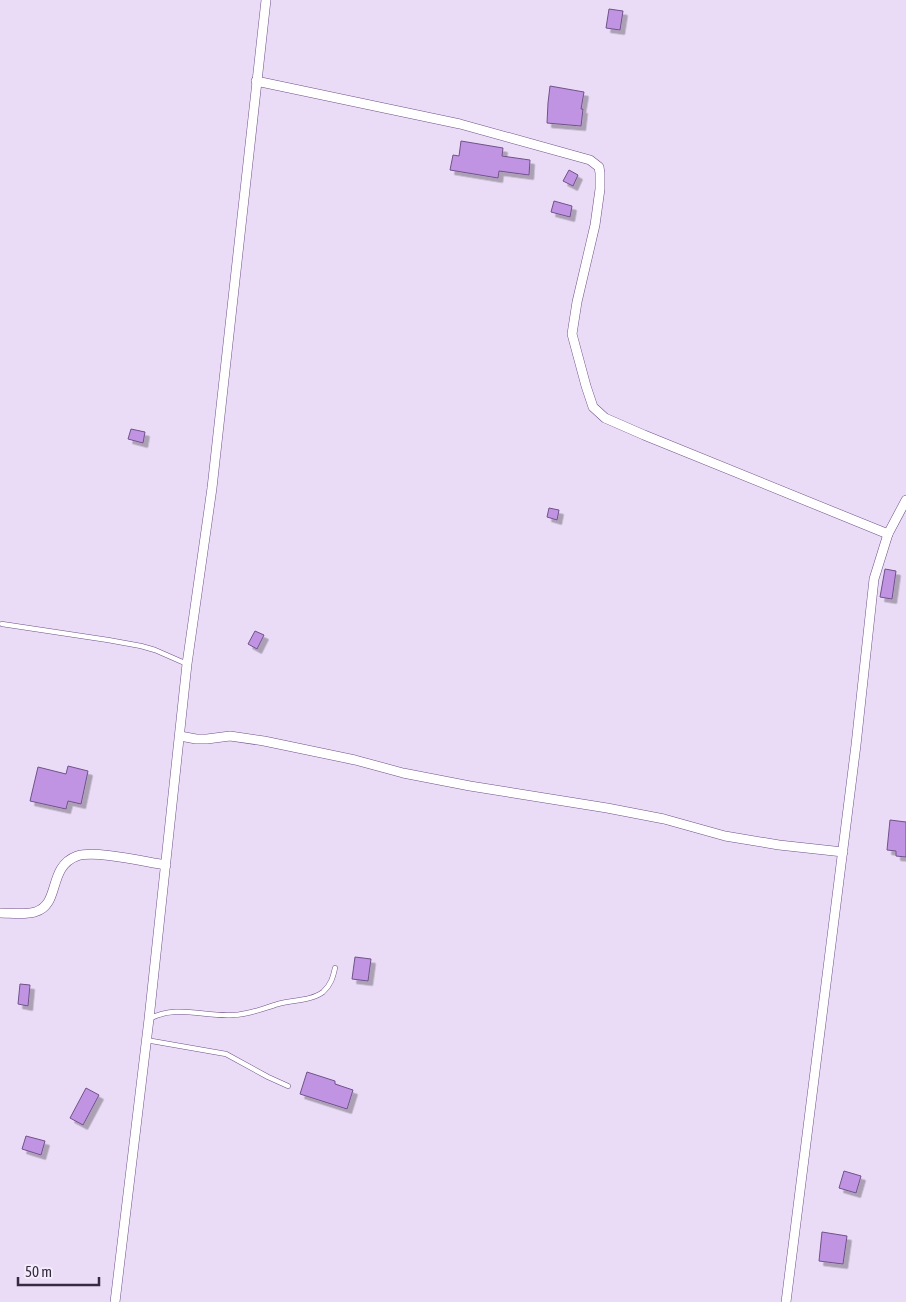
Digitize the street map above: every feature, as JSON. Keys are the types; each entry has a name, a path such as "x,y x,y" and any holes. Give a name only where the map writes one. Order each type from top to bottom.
{"street":[{"path":"115,1302 149,1019 187,664 212,488 266,0"},
{"path":"256,81 460,124 590,160 599,167 600,189 572,334 593,407 605,418 636,432 888,534"},
{"path":"786,1302 843,852 874,579 888,534 906,500"},
{"path":"180,736 208,739 230,736 264,741 355,760 403,773 664,819 726,836 843,852"},
{"path":"0,914 35,912 48,904 60,870 69,861 78,856 88,854 100,855 166,865"}],"lane":[{"path":"2,624 129,643 155,650 187,664"},
{"path":"149,1019 168,1012 235,1015 279,1003 310,998 321,994 326,989 332,981 335,968"},
{"path":"146,1040 226,1054 288,1086"}],"building":[{"path":"609,9 623,11 620,30 606,28"},
{"path":"550,86 584,92 581,126 547,123"},
{"path":"461,141 503,148 502,156 530,160 529,175 499,171 498,178 450,170 453,155 459,156"},
{"path":"569,170 578,175 573,186 563,181"},
{"path":"554,201 572,206 570,217 551,212"},
{"path":"131,429 145,432 143,443 128,439"},
{"path":"549,508 559,510 557,520 547,517"},
{"path":"885,569 896,571 892,599 880,597"},
{"path":"255,631 264,635 257,649 248,644"},
{"path":"68,766 88,771 81,804 68,801 66,809 30,801 38,767 66,774"},
{"path":"890,820 906,822 906,857 896,856 896,851 887,850"},
{"path":"355,957 371,959 368,981 352,979"},
{"path":"20,984 30,985 28,1006 18,1004"},
{"path":"307,1072 335,1081 335,1084 353,1090 347,1109 300,1094"},
{"path":"86,1088 99,1095 83,1125 70,1118"},
{"path":"26,1136 45,1141 41,1155 22,1149"},
{"path":"844,1171 861,1176 856,1193 839,1188"},
{"path":"822,1232 847,1236 843,1264 819,1261"}]}
